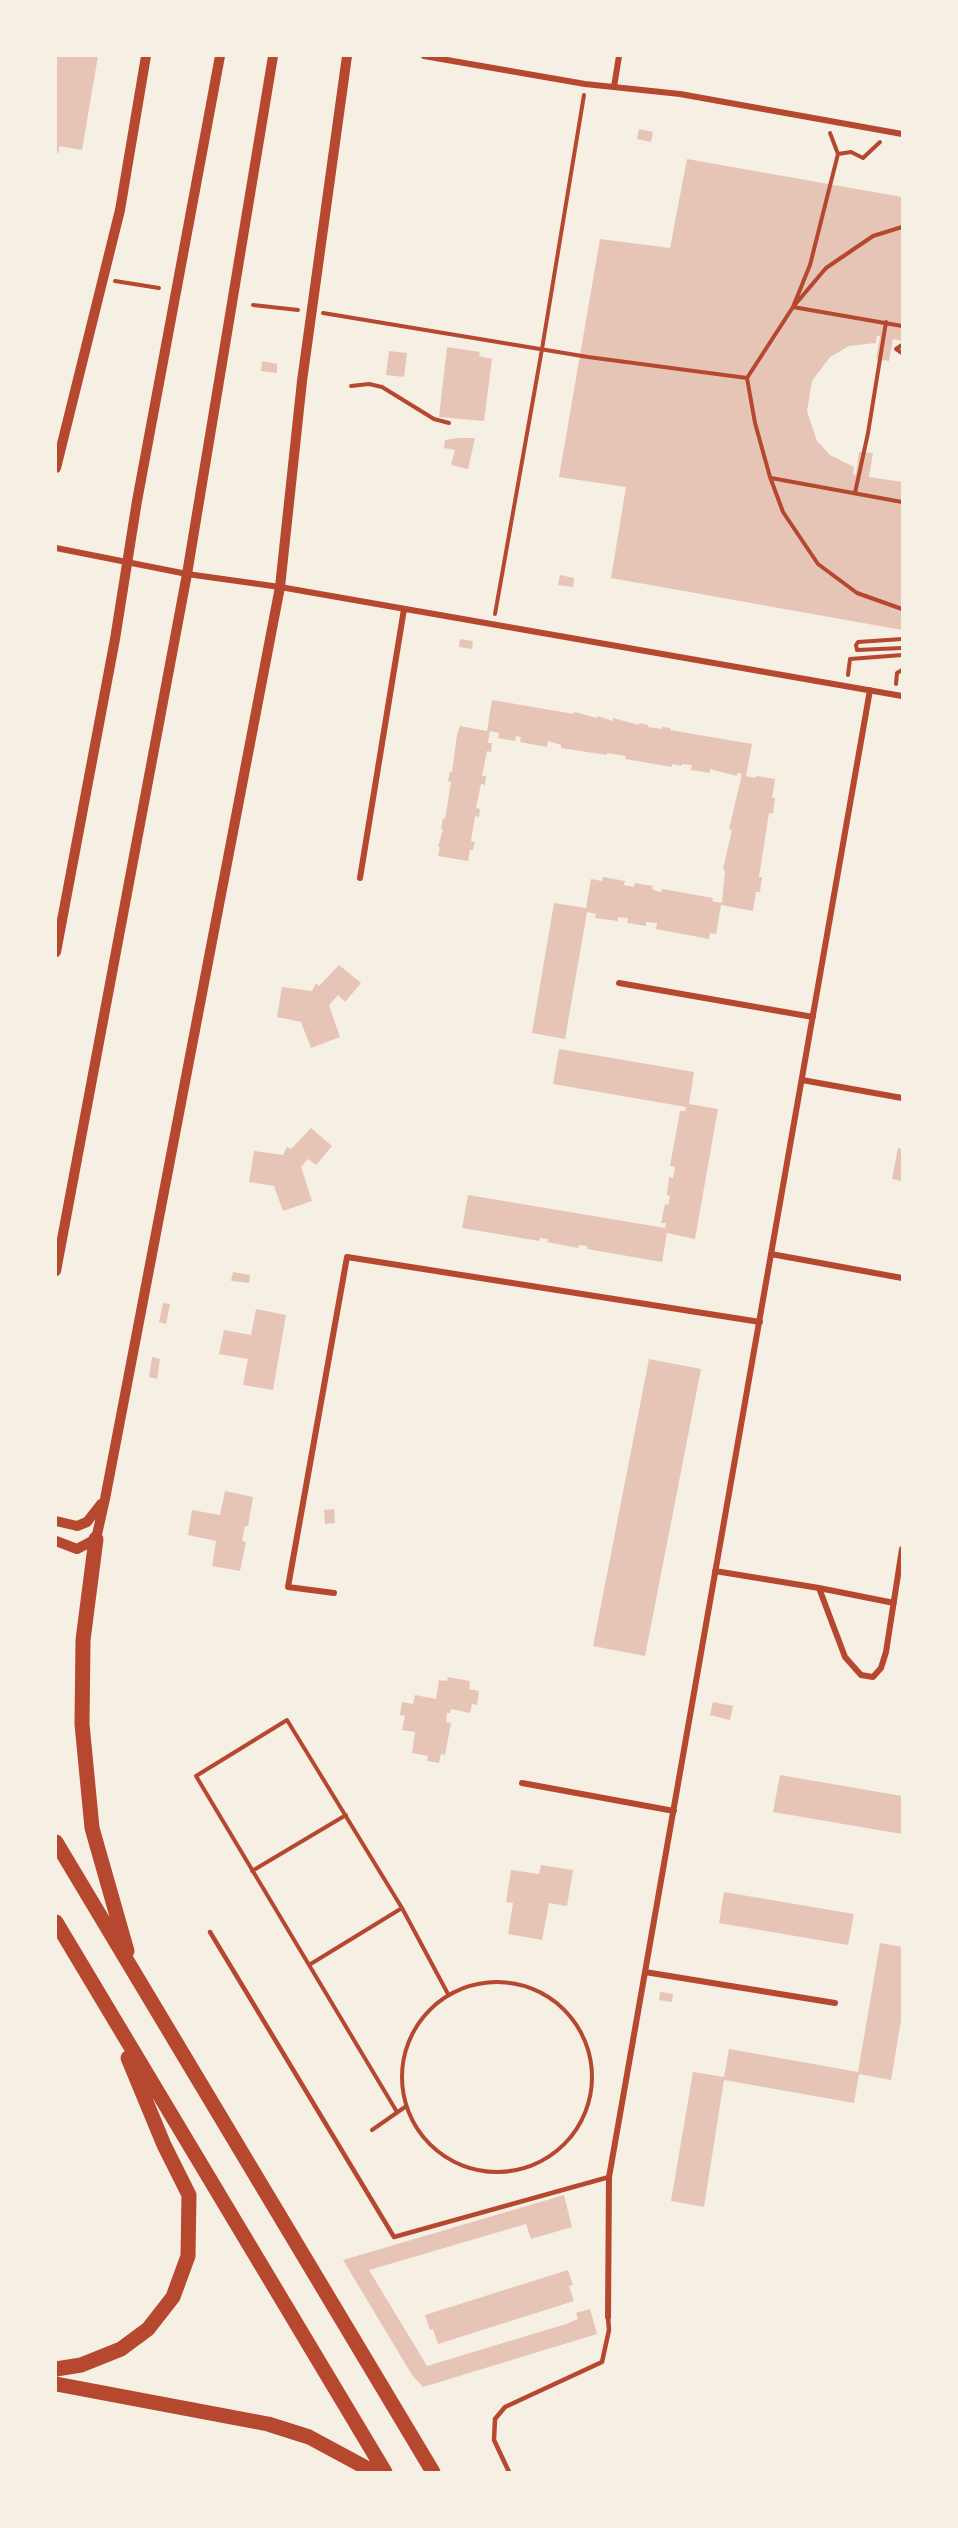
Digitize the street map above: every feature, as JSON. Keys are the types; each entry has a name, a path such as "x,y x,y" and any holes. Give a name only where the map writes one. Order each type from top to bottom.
{"highway":[{"path":"96,1539 83,1640 82,1724 92,1828 133,1971"},
{"path":"56,1842 433,2472"},
{"path":"56,1922 385,2472"},
{"path":"56,2369 81,2366 121,2349 148,2329 173,2297 188,2256 189,2195 164,2145 105,2006"},
{"path":"56,2384 268,2424 309,2437 374,2472"}],"street":[{"path":"56,468 120,210 146,56"},
{"path":"56,952 220,56"},
{"path":"56,1271 187,574 273,56"},
{"path":"56,1541 77,1549 96,1539 105,1499 280,587 302,381 347,56"},
{"path":"424,56 585,84 680,94 903,134"},
{"path":"614,87 619,56"},
{"path":"56,548 187,574 280,587 903,696"},
{"path":"360,878 404,609"},
{"path":"608,2316 609,2177 870,690"},
{"path":"619,983 813,1017"},
{"path":"802,1080 903,1098"},
{"path":"771,1254 903,1278"},
{"path":"334,1593 288,1587 347,1257 760,1322"},
{"path":"56,1521 77,1526 87,1522 105,1499"},
{"path":"819,1588 845,1657 861,1675 873,1677 881,1668 886,1652 903,1549"},
{"path":"715,1571 894,1603"},
{"path":"522,1783 674,1811"},
{"path":"645,1972 835,2003"}],"lane":[{"path":"210,1932 394,2237 609,2177"},
{"path":"509,2472 494,2440 495,2419 505,2408 602,2362 609,2330 608,2316"}],"path":[{"path":"493,624 542,349 585,84"},
{"path":"793,307 810,265 838,154 825,121"},
{"path":"838,154 851,152 863,158 892,132"},
{"path":"903,227 873,236 826,268 793,307 747,378 755,423 770,477 783,512 818,564 857,593 903,609"},
{"path":"112,280 159,288"},
{"path":"253,305 302,311"},
{"path":"793,307 903,326"},
{"path":"321,313 588,357 747,378"},
{"path":"855,493 868,433 886,322"},
{"path":"903,345 896,349 903,353"},
{"path":"351,386 369,384 382,387 434,419 449,423"},
{"path":"770,477 903,502"},
{"path":"900,639 858,642 857,650 903,648"},
{"path":"847,686 850,659 903,655"},
{"path":"897,673 903,670"},
{"path":"397,2112 196,1776 287,1720 402,1908 448,1994"},
{"path":"252,1871 346,1815"},
{"path":"309,1965 402,1908"},
{"path":"483,1982 520,1984 554,2000 579,2028 592,2062 589,2104 571,2139 539,2164 491,2174 446,2159 422,2138 405,2106 403,2059 418,2022 448,1994 483,1982"},
{"path":"372,2130 405,2106"}],"building":[{"path":"56,56 98,56 82,150 59,146 59,153 56,152"},
{"path":"639,129 653,132 651,142 637,139"},
{"path":"687,159 902,197 902,341 893,339 889,361 876,359 880,336 877,336 876,343 849,346 830,357 812,381 807,411 817,441 830,455 854,467 853,474 856,475 859,452 873,453 869,477 902,482 902,630 611,578 626,487 559,477 600,239 670,248"},
{"path":"447,347 480,352 479,356 492,359 484,421 439,417"},
{"path":"389,351 407,353 404,377 386,375"},
{"path":"262,361 277,364 277,373 261,371"},
{"path":"475,438 468,469 451,465 455,450 444,448 445,440"},
{"path":"560,575 574,578 573,587 558,585"},
{"path":"460,639 473,641 472,649 459,647"},
{"path":"492,700 574,714 574,712 613,721 613,718 648,725 648,727 670,728 670,730 752,744 746,776 775,779 772,798 775,798 773,813 769,813 759,877 762,877 760,892 756,892 753,911 721,905 716,934 710,933 709,939 656,929 657,923 646,922 646,926 627,923 628,918 618,917 618,921 595,918 596,914 587,912 565,1039 532,1033 554,903 586,908 591,879 602,881 603,877 625,881 624,885 634,887 635,883 653,886 652,889 656,891 661,892 662,889 713,898 712,901 722,903 725,871 723,869 732,830 729,829 742,774 737,773 737,776 710,769 710,773 691,770 692,765 682,764 681,766 672,764 672,767 625,759 626,756 561,748 561,745 548,741 547,747 520,742 521,737 516,736 515,741 498,738 499,733 490,731 488,743 492,743 491,752 487,751 482,776 486,776 485,785 481,784 476,808 480,809 479,817 475,816 471,841 475,842 473,850 470,850 468,861 438,856 451,782 448,781 450,772 452,772 460,726 487,731"},
{"path":"339,965 361,983 345,1002 338,995 329,1005 340,1037 311,1048 301,1022 277,1017 282,987 312,991 316,983 319,986"},
{"path":"559,1049 694,1072 689,1104 718,1109 695,1239 667,1233 662,1262 587,1249 587,1246 579,1245 578,1248 547,1242 548,1239 540,1238 539,1241 462,1228 468,1195 665,1228 666,1223 661,1223 665,1204 668,1205 670,1196 667,1195 669,1177 673,1178 675,1167 670,1166 680,1111 685,1111 686,1107 553,1084"},
{"path":"311,1128 332,1146 316,1165 308,1159 301,1167 312,1201 283,1211 274,1186 249,1182 254,1151 283,1155 287,1147 291,1149"},
{"path":"898,1148 902,1149 902,1181 892,1179"},
{"path":"233,1272 250,1275 249,1283 231,1281"},
{"path":"163,1303 170,1304 166,1324 159,1322"},
{"path":"256,1309 286,1315 273,1390 243,1385 248,1359 219,1354 224,1330 251,1335"},
{"path":"152,1357 160,1359 157,1379 149,1377"},
{"path":"649,1359 701,1369 645,1656 593,1646"},
{"path":"225,1491 253,1497 248,1526 245,1526 242,1541 246,1542 240,1571 212,1566 216,1541 188,1535 192,1510 220,1515"},
{"path":"334,1509 335,1523 325,1524 324,1510"},
{"path":"448,1677 470,1681 469,1689 479,1691 477,1705 472,1704 470,1713 451,1709 450,1713 447,1713 446,1722 451,1723 445,1755 441,1754 439,1763 427,1761 428,1756 412,1753 415,1732 402,1730 405,1716 400,1715 402,1702 413,1704 415,1695 436,1699 439,1680 447,1681"},
{"path":"713,1702 733,1706 730,1720 710,1715"},
{"path":"780,1775 902,1796 902,1834 773,1812"},
{"path":"541,1865 573,1870 567,1906 549,1903 542,1940 508,1934 513,1903 506,1902 511,1870 539,1874"},
{"path":"724,1892 854,1914 848,1945 719,1923"},
{"path":"880,1943 902,1947 902,2015 891,2080 859,2074 854,2103 724,2080 704,2207 671,2201 693,2072 724,2077 729,2049 858,2072"},
{"path":"660,1992 673,1994 672,2002 659,2000"},
{"path":"564,2195 572,2227 531,2239 526,2224 369,2270 427,2366 566,2324 578,2319 576,2313 590,2309 597,2334 423,2387 412,2375 343,2260"},
{"path":"568,2270 573,2285 569,2286 574,2301 438,2344 433,2329 430,2330 425,2315"}]}
